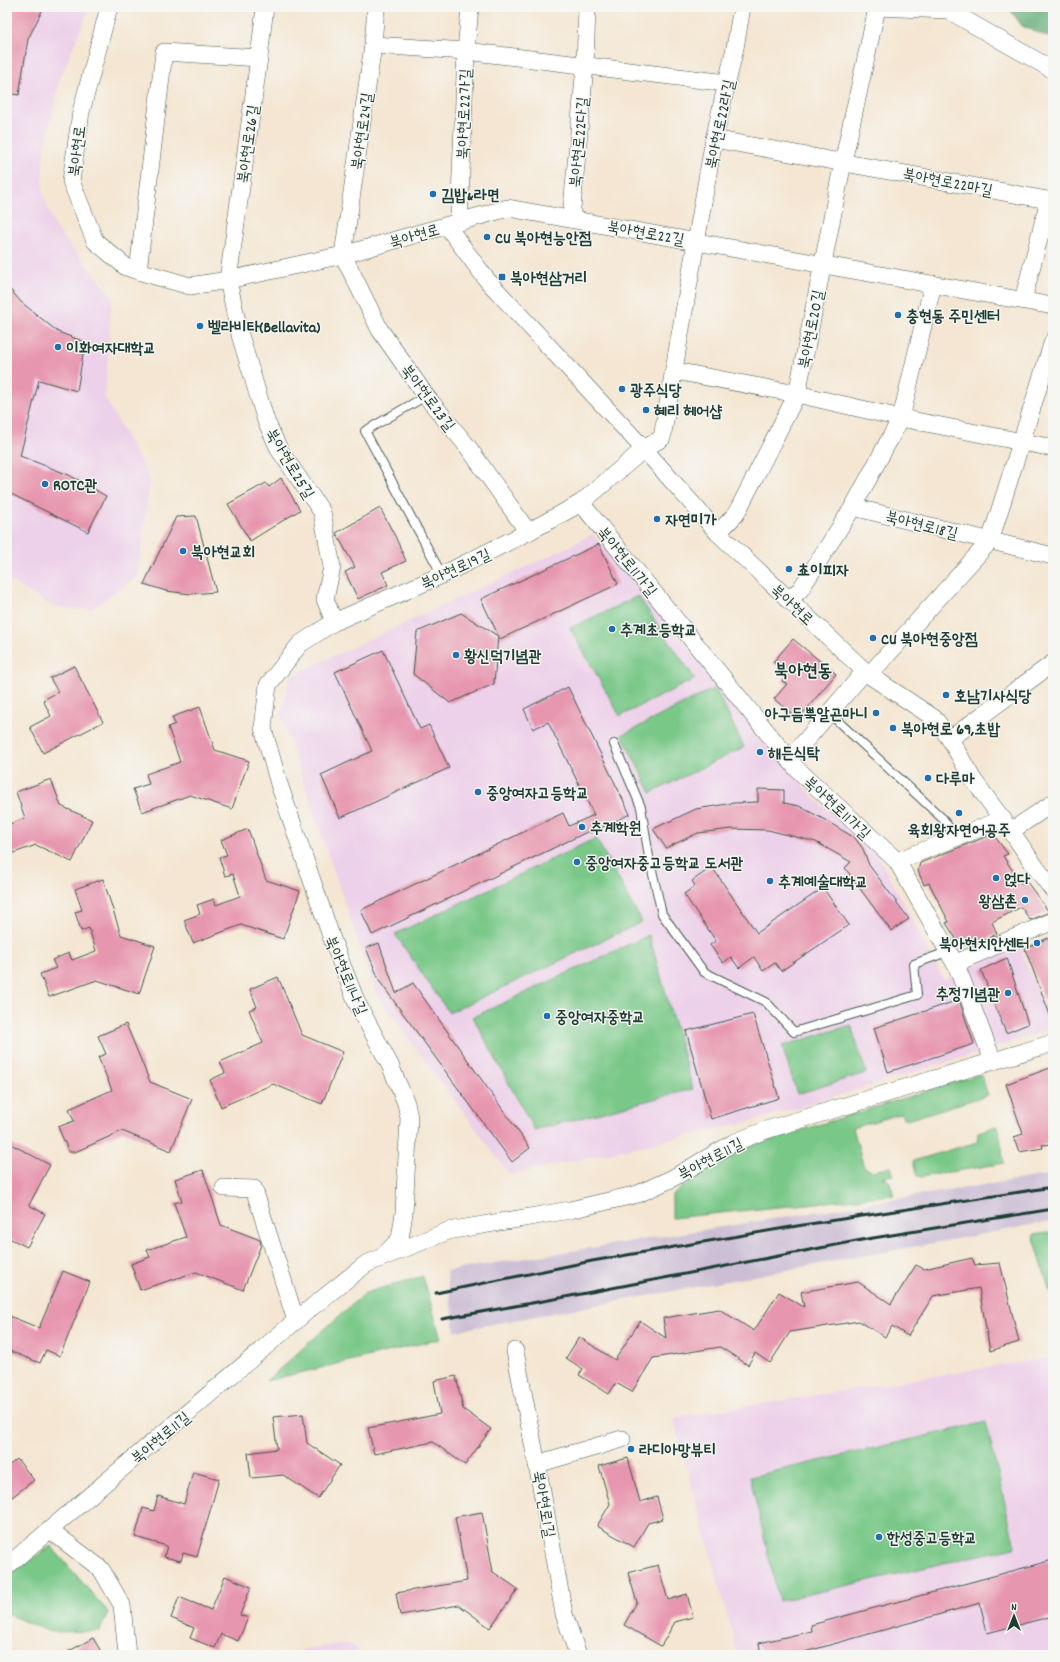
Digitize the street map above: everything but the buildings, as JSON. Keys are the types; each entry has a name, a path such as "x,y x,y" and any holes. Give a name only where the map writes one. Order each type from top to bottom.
{"street":[{"name":"북아현로","path":"108,7 81,112 71,181 95,241 126,267 190,286 228,280 343,255 453,224 487,280 644,449 718,533 867,673 934,718 950,739 972,778 1053,890"},
{"name":"북아현로26길","path":"228,280 265,7"},
{"name":"북아현로24길","path":"343,255 373,45 376,7"},
{"name":"북아현로22가길","path":"453,224 470,7"},
{"name":"북아현로22다길","path":"571,219 584,66 587,7"},
{"name":"북아현로22라길","path":"696,241 714,139 735,48 742,7"},
{"path":"823,264 843,162 877,7 948,10 1053,70"},
{"path":"373,45 466,51 727,83"},
{"path":"138,271 164,52 259,58"},
{"name":"북아현로22마길","path":"714,139 1051,201"},
{"path":"1023,300 1051,201"},
{"name":"북아현로22길","path":"453,224 508,208 1053,306"},
{"path":"644,449 662,438 675,372 696,241"},
{"name":"북아현로23길","path":"343,255 380,330 426,396 468,447 528,532"},
{"name":"북아현로20길","path":"797,394 823,264"},
{"name":"북아현로25길","path":"228,280 240,335 266,421 280,451 322,512 332,567 325,599 334,622"},
{"path":"788,600 800,590 853,507 901,418 933,284"},
{"path":"789,760 829,713 990,541 1053,341"},
{"path":"675,372 797,394 901,418 1053,448"},
{"path":"718,533 736,514 797,394"},
{"name":"북아현로19길","path":"268,685 300,644 334,622 442,575 528,532 581,503 644,449"},
{"name":"북아현로11가길","path":"581,503 789,760 897,862 947,952 957,967 993,1062"},
{"name":"북아현로18길","path":"853,507 1053,556"},
{"path":"950,739 1053,663"},
{"name":"북아현로11나길","path":"268,685 262,728 310,876 357,1003 390,1065 406,1103 409,1118 404,1212 400,1239 374,1261"},
{"path":"897,862 956,838 1007,825 1053,803"},
{"path":"957,967 963,960 1053,921"},
{"name":"북아현로11길","path":"7,1566 312,1307 374,1261 448,1231 570,1210 638,1194 671,1179 733,1143 766,1130 1053,1043"},
{"path":"224,1188 254,1189 296,1321"},
{"name":"북아현로1길","path":"515,1351 538,1464 564,1614 578,1655"},
{"path":"538,1464 622,1439"},
{"path":"50,1530 101,1569 122,1606 127,1655"}],"lane":[{"path":"426,396 365,431 442,575"},
{"path":"829,713 943,819 956,838"},
{"path":"614,744 641,807 649,857 662,914 704,972 766,1002 794,1032 917,995 914,964 947,952"}],"shaded area":[{"name":"이화여자대학교","path":"7,7 90,7 61,76 43,157 43,192 54,226 112,296 105,398 150,480 138,576 90,610 54,607 7,579"},
{"name":"추계학원","path":"593,534 813,797 879,857 944,980 1019,945 1053,1028 980,1052 757,1120 510,1175 376,994 281,716 291,676 562,550"},
{"path":"1053,1174 1053,1221 455,1331 446,1271"},
{"name":"한성중고등학교","path":"1053,1357 1053,1655 738,1655 673,1418"},
{"path":"349,1643 363,1655 296,1655 305,1649"}],"green space":[{"path":"1008,7 1053,7 1053,39 1022,26"},
{"path":"638,596 695,679 620,716 570,628"},
{"path":"715,688 744,747 651,793 622,735"},
{"path":"596,838 642,922 449,1013 395,934"},
{"path":"649,935 693,1089 534,1130 473,1017"},
{"path":"851,1025 866,1073 797,1094 782,1046"},
{"path":"981,1074 988,1095 907,1120 904,1118 902,1113 853,1128 865,1168 873,1171 891,1167 894,1175 882,1177 889,1181 894,1195 672,1218 672,1195 732,1152"},
{"path":"996,1126 999,1129 1004,1163 921,1177 917,1176 913,1161 977,1142 978,1132"},
{"path":"1053,1232 1053,1303 1033,1235"},
{"path":"423,1276 441,1339 266,1381 365,1293"},
{"path":"986,1422 1015,1547 779,1601 750,1477"},
{"path":"51,1546 108,1612 100,1631 50,1632 7,1614 7,1576"}],"railway":[{"path":"436,1293 592,1261 803,1225 1053,1187"},
{"path":"442,1319 867,1239 1053,1209"}],"place":[{"name":"김밥&라면","path":"433,194"},
{"name":"CU 북아현능안점","path":"487,237"},
{"name":"북아현삼거리","path":"502,277"},
{"name":"충현동 주민센터","path":"898,315"},
{"name":"벨라비타(Bellavita)","path":"200,326"},
{"name":"이화여자대학교","path":"58,347"},
{"name":"광주식당","path":"622,389"},
{"name":"혜리 헤어샵","path":"646,410"},
{"name":"ROTC관","path":"45,484"},
{"name":"자연미가","path":"657,519"},
{"name":"북아현교회","path":"183,551"},
{"name":"쵸이피자","path":"789,569"},
{"name":"추계초등학교","path":"612,629"},
{"name":"CU 북아현중앙점","path":"873,638"},
{"name":"황신덕기념관","path":"456,655"},
{"name":"호남기사식당","path":"946,695"},
{"name":"아구듬뿍알곤마니","path":"876,713"},
{"name":"북아현로 69,초밥","path":"893,728"},
{"name":"해든식탁","path":"760,752"},
{"name":"다루마","path":"928,778"},
{"name":"중앙여자고등학교","path":"478,792"},
{"name":"육회왕자연어공주","path":"959,813"},
{"name":"추계학원","path":"582,827"},
{"name":"중앙여자중고등학교 도서관","path":"577,862"},
{"name":"얹다","path":"996,878"},
{"name":"추계예술대학교","path":"770,881"},
{"name":"왕삼촌","path":"1025,900"},
{"name":"북아현치안센터","path":"1037,943"},
{"name":"추정기념관","path":"1008,993"},
{"name":"중앙여자중학교","path":"547,1016"},
{"name":"라디아망뷰티","path":"631,1449"},
{"name":"한성중고등학교","path":"879,1537"}],"district":[{"name":"북아현동","path":"803,670"}]}
